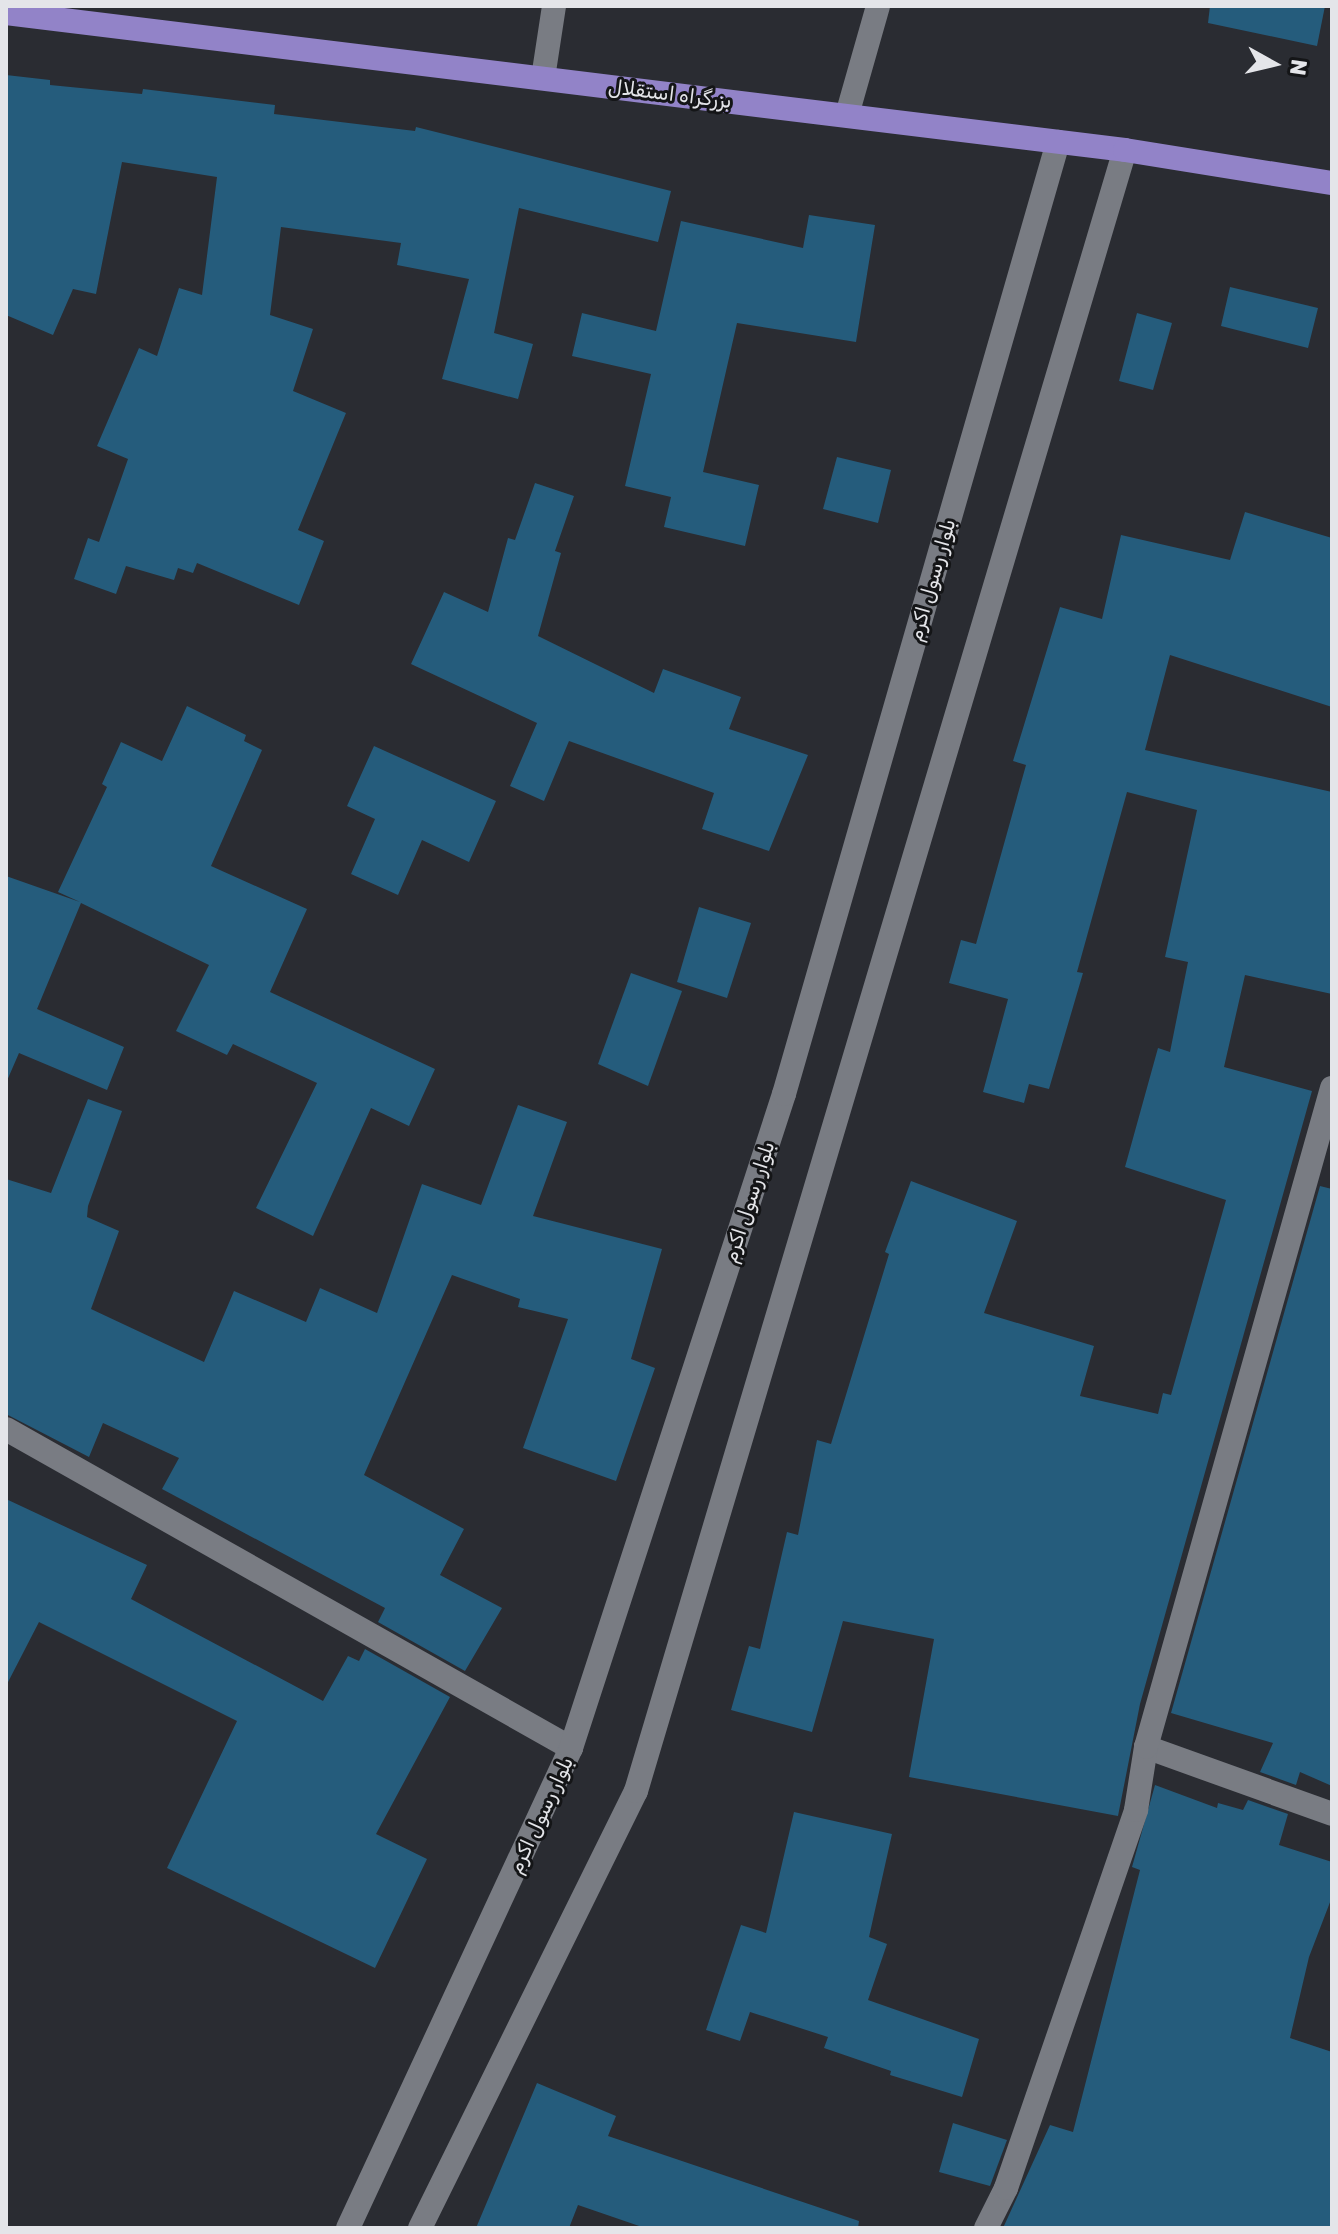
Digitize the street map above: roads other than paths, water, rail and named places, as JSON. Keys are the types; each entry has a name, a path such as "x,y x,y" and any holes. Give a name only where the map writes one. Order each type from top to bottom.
{"highway":[{"name":"بزرگراه استقلال","path":"6,13 1125,150 1332,183"}],"main road":[{"path":"543,78 554,6"},
{"path":"847,115 878,6"},
{"name":"بلوار رسول اکرم","path":"348,2228 571,1748 784,1094 1058,142"},
{"path":"420,2228 636,1791 843,1111 1125,150"},
{"path":"986,2228 1006,2188 1136,1810 1146,1747 1332,1088"},
{"path":"6,1429 571,1748"},
{"path":"1146,1747 1332,1814"}]}
